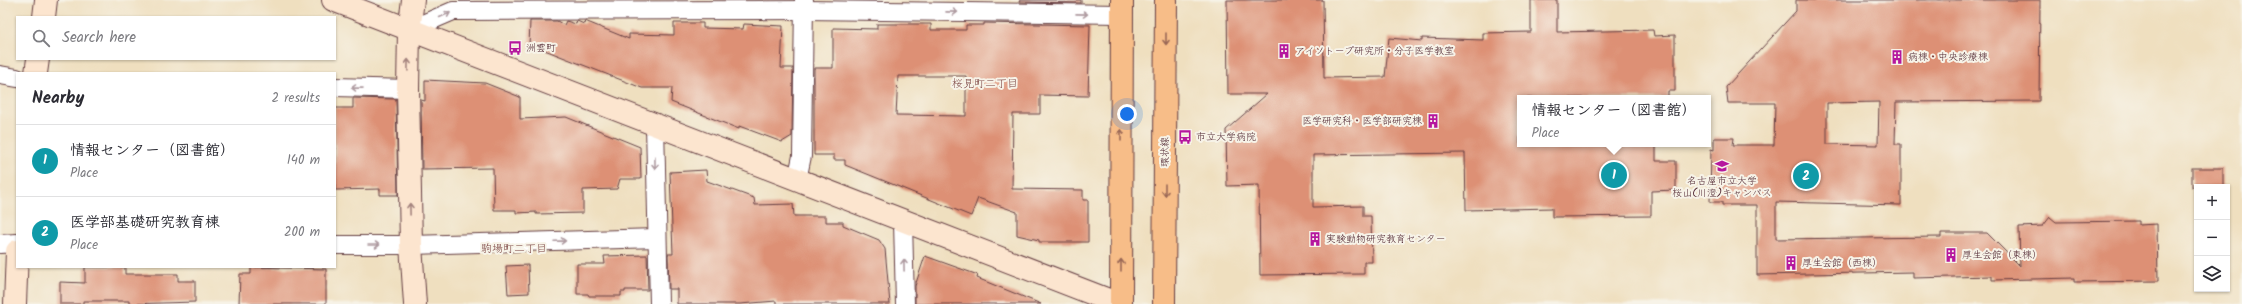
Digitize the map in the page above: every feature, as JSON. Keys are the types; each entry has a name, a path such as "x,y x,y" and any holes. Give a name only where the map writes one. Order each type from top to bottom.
{"main road":[{"name":"環状線","path":"1164,304 1166,0"},
{"path":"1120,304 1122,7"}],"street":[{"path":"44,16 46,0"},
{"path":"333,0 1120,304"},
{"path":"413,0 409,30 408,89 411,245 415,304"},
{"path":"409,30 452,11 804,5 1122,7"},
{"path":"797,180 802,156 804,5"},
{"path":"36,72 38,60"},
{"path":"0,75 16,78"},
{"path":"336,87 408,89"},
{"path":"655,124 659,304"},
{"path":"903,221 905,304"},
{"path":"336,245 411,245 657,238"},
{"path":"0,244 16,243"},
{"path":"15,304 16,268"}],"building":[{"path":"1020,0 1081,0 1081,3 1019,2"},
{"path":"1227,0 1323,0 1324,78 1385,77 1389,38 1422,41 1422,38 1483,40 1483,33 1531,32 1531,0 1557,0 1557,32 1653,30 1654,36 1675,35 1675,91 1668,91 1668,95 1517,95 1517,147 1656,147 1656,161 1676,161 1676,190 1651,191 1651,216 1552,217 1552,208 1466,210 1465,153 1313,155 1313,207 1363,206 1363,216 1371,216 1372,262 1364,262 1364,274 1260,275 1259,185 1227,186 1226,130 1267,94 1228,94"},
{"path":"1796,0 2040,0 2039,101 1896,102 1895,144 1901,144 1901,205 1776,202 1776,239 1941,237 1941,233 1987,233 2020,266 2019,227 2043,226 2050,217 2056,222 2139,221 2139,225 2157,224 2158,281 2074,282 2074,278 1992,280 1992,276 1913,278 1913,272 1757,275 1757,205 1722,205 1722,202 1710,202 1711,149 1714,150 1714,138 1734,138 1733,145 1774,145 1775,103 1728,103 1726,87 1796,11","holes":["1879,102 1878,145 1827,144 1827,103"]},
{"path":"530,21 557,21 564,25 566,21 576,24 577,21 584,24 585,21 629,39 629,34 674,35 674,23 703,23 703,28 743,29 744,24 783,26 781,68 793,68 792,136 782,142 739,126 739,129 671,102 672,88 642,88 542,49 542,46 529,46"},
{"path":"984,23 1090,25 1088,96 1040,95 1040,114 1013,114 1012,189 1083,190 1083,200 1088,200 1088,242 1039,242 1039,240 1017,235 1017,212 978,198 971,216 845,165 845,160 834,160 834,155 814,155 814,68 833,68 833,28 877,29 877,24 931,24 931,30 966,30 966,25 984,25","holes":["898,76 966,76 966,116 896,115"]},
{"path":"425,80 485,83 520,97 520,119 566,117 640,147 641,179 620,179 617,189 583,190 583,213 536,214 536,212 516,213 516,210 494,210 493,168 422,169 421,100 425,101"},
{"path":"353,98 396,99 398,195 380,195 380,189 336,190 336,108 353,108"},
{"path":"2192,168 2223,168 2223,184 2194,184 2194,187 2192,187"},
{"path":"706,170 707,181 754,198 755,205 793,204 794,216 826,216 826,222 843,222 843,225 879,240 885,249 890,304 776,304 776,301 740,304 677,304 677,289 669,289 668,254 673,254 670,172"},
{"path":"647,255 648,290 625,290 625,292 621,292 621,296 589,296 588,294 577,294 577,264 605,264 604,256"},
{"path":"925,256 978,275 977,278 1041,304 915,304 915,286"},
{"path":"528,265 529,293 508,294 506,266"},
{"path":"85,268 125,268 125,274 178,274 178,281 195,281 195,302 129,304 129,301 83,301 83,304 60,304 60,282 85,283"},
{"path":"251,268 326,269 326,304 239,304 240,274 251,274"}],"place":[{"name":"洲雲町","path":"515,48"},
{"name":"アイソトープ研究所・分子医学教室","path":"1284,51"},
{"name":"病棟・中央診療棟","path":"1897,57"},
{"name":"医学研究科・医学部研究棟","path":"1433,121"},
{"name":"市立大学病院","path":"1185,137"},
{"name":"名古屋市立大学 桜山(川澄)キャンパス","path":"1722,166"},
{"name":"情報センター（図書館）","path":"1614,175"},
{"name":"医学部基礎研究教育棟","path":"1806,176"},
{"name":"実験動物研究教育センター","path":"1315,239"},
{"name":"厚生会館（東棟）","path":"1951,255"},
{"name":"厚生会館（西棟）","path":"1791,263"}],"district":[{"name":"桜見町二丁目","path":"985,84"},
{"name":"駒場町二丁目","path":"514,249"}]}
